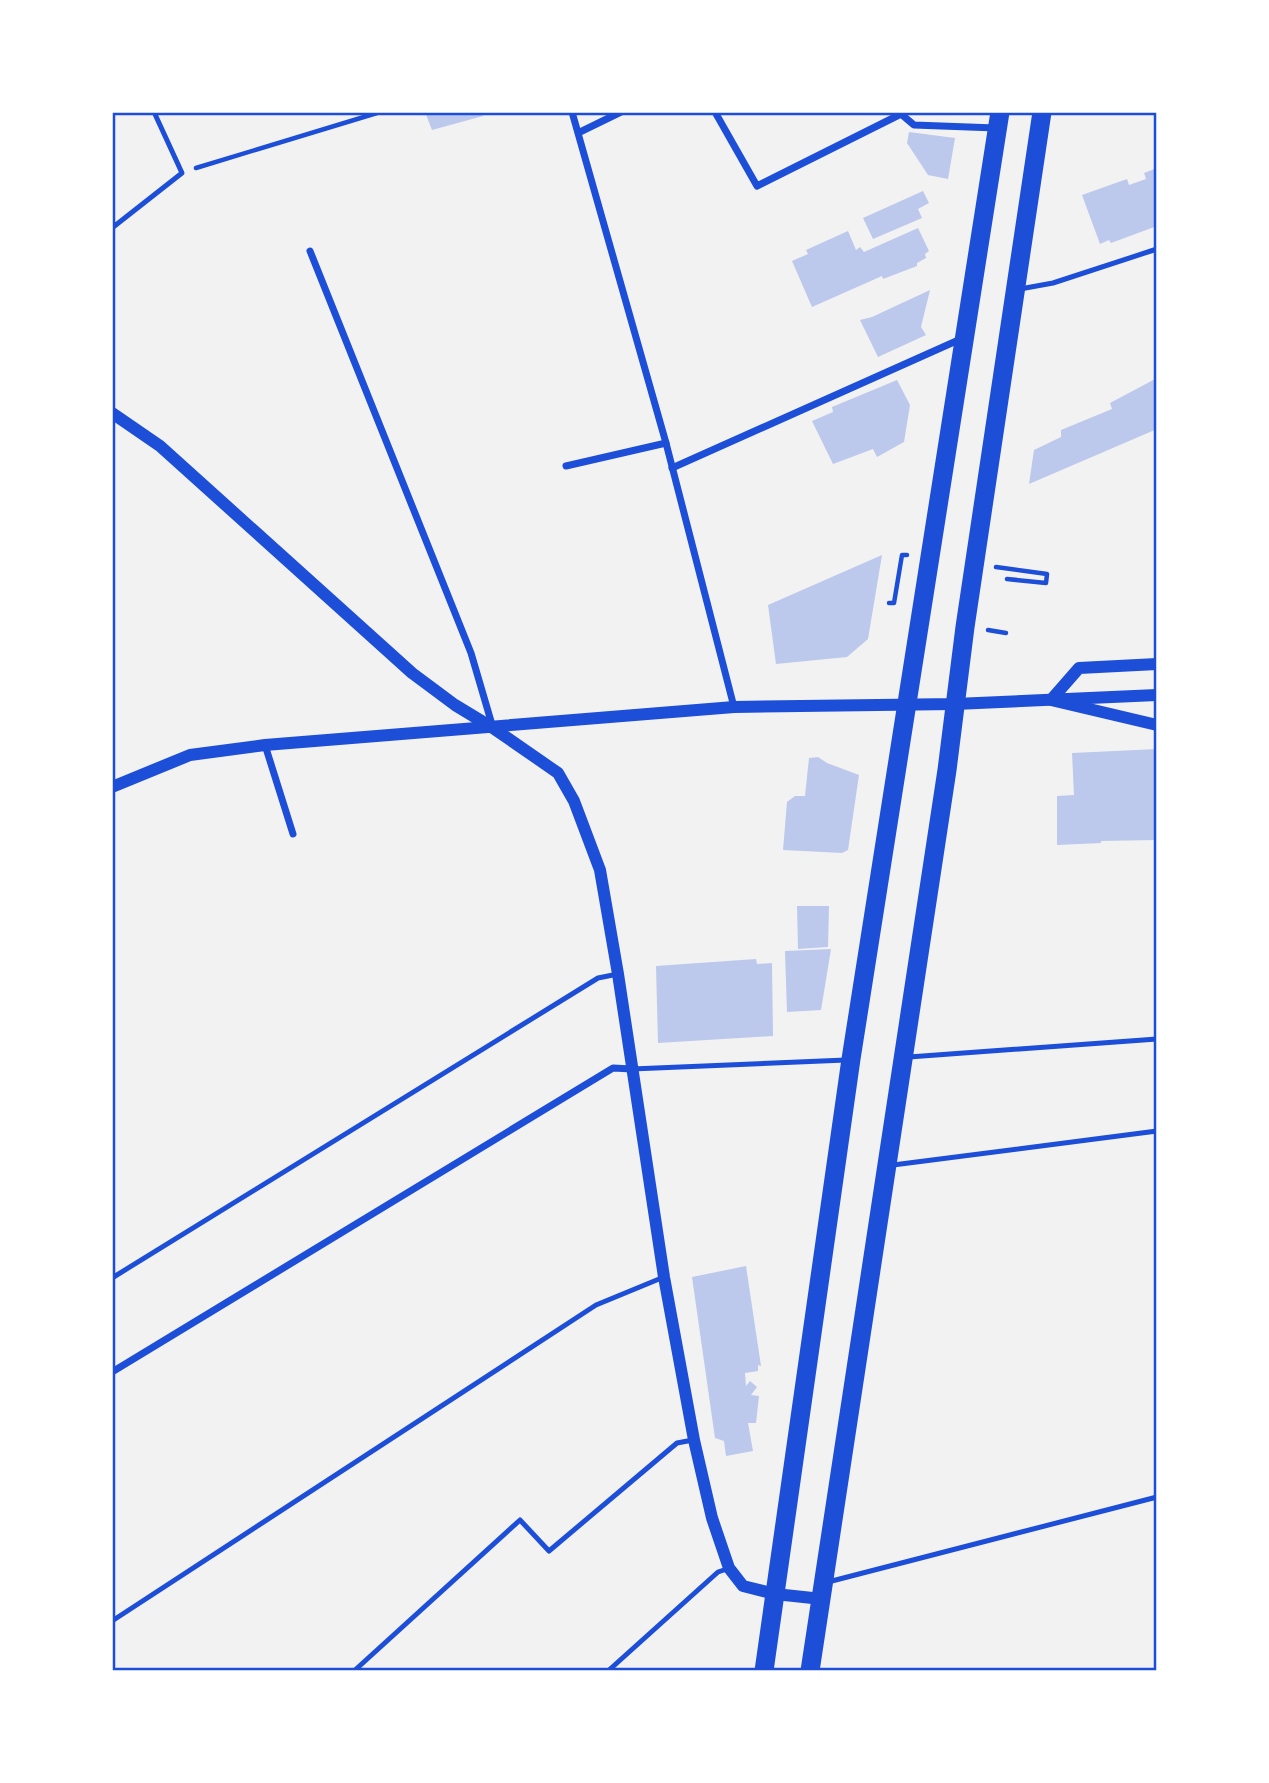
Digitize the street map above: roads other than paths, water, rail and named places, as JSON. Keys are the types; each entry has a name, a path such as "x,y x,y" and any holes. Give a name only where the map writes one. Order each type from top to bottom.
{"highway":[{"path":"810,1671 947,770 1042,112"},
{"path":"764,1671 851,1059 998,120"}],"street":[{"path":"572,112 580,132 666,443 734,707"},
{"path":"580,132 621,112"},
{"path":"715,112 757,186 901,114 914,125 998,120"},
{"path":"310,251 471,653 494,728"},
{"path":"672,468 964,338"},
{"path":"112,413 160,446 412,674 558,773 574,801 600,870 664,1277 694,1440 712,1518 729,1568 743,1586 775,1594 823,1591"},
{"path":"566,466 666,443"},
{"path":"1051,700 1079,668 1157,664"},
{"path":"112,787 190,755 265,745 734,707 955,704 1157,695"},
{"path":"1051,700 1157,725"},
{"path":"265,745 293,834"},
{"path":"112,1372 613,1068 632,1069"}],"lane":[{"path":"112,228 182,173 154,112"},
{"path":"1016,290 1053,283 1157,249"},
{"path":"112,1278 597,978 618,974"},
{"path":"902,1057 1157,1039"},
{"path":"632,1069 851,1059"},
{"path":"886,1166 1157,1131"},
{"path":"112,1621 596,1305 664,1277"},
{"path":"354,1671 520,1520 549,1551 677,1443 694,1440"},
{"path":"823,1591 1157,1497"},
{"path":"608,1671 718,1573 729,1568"}]}
